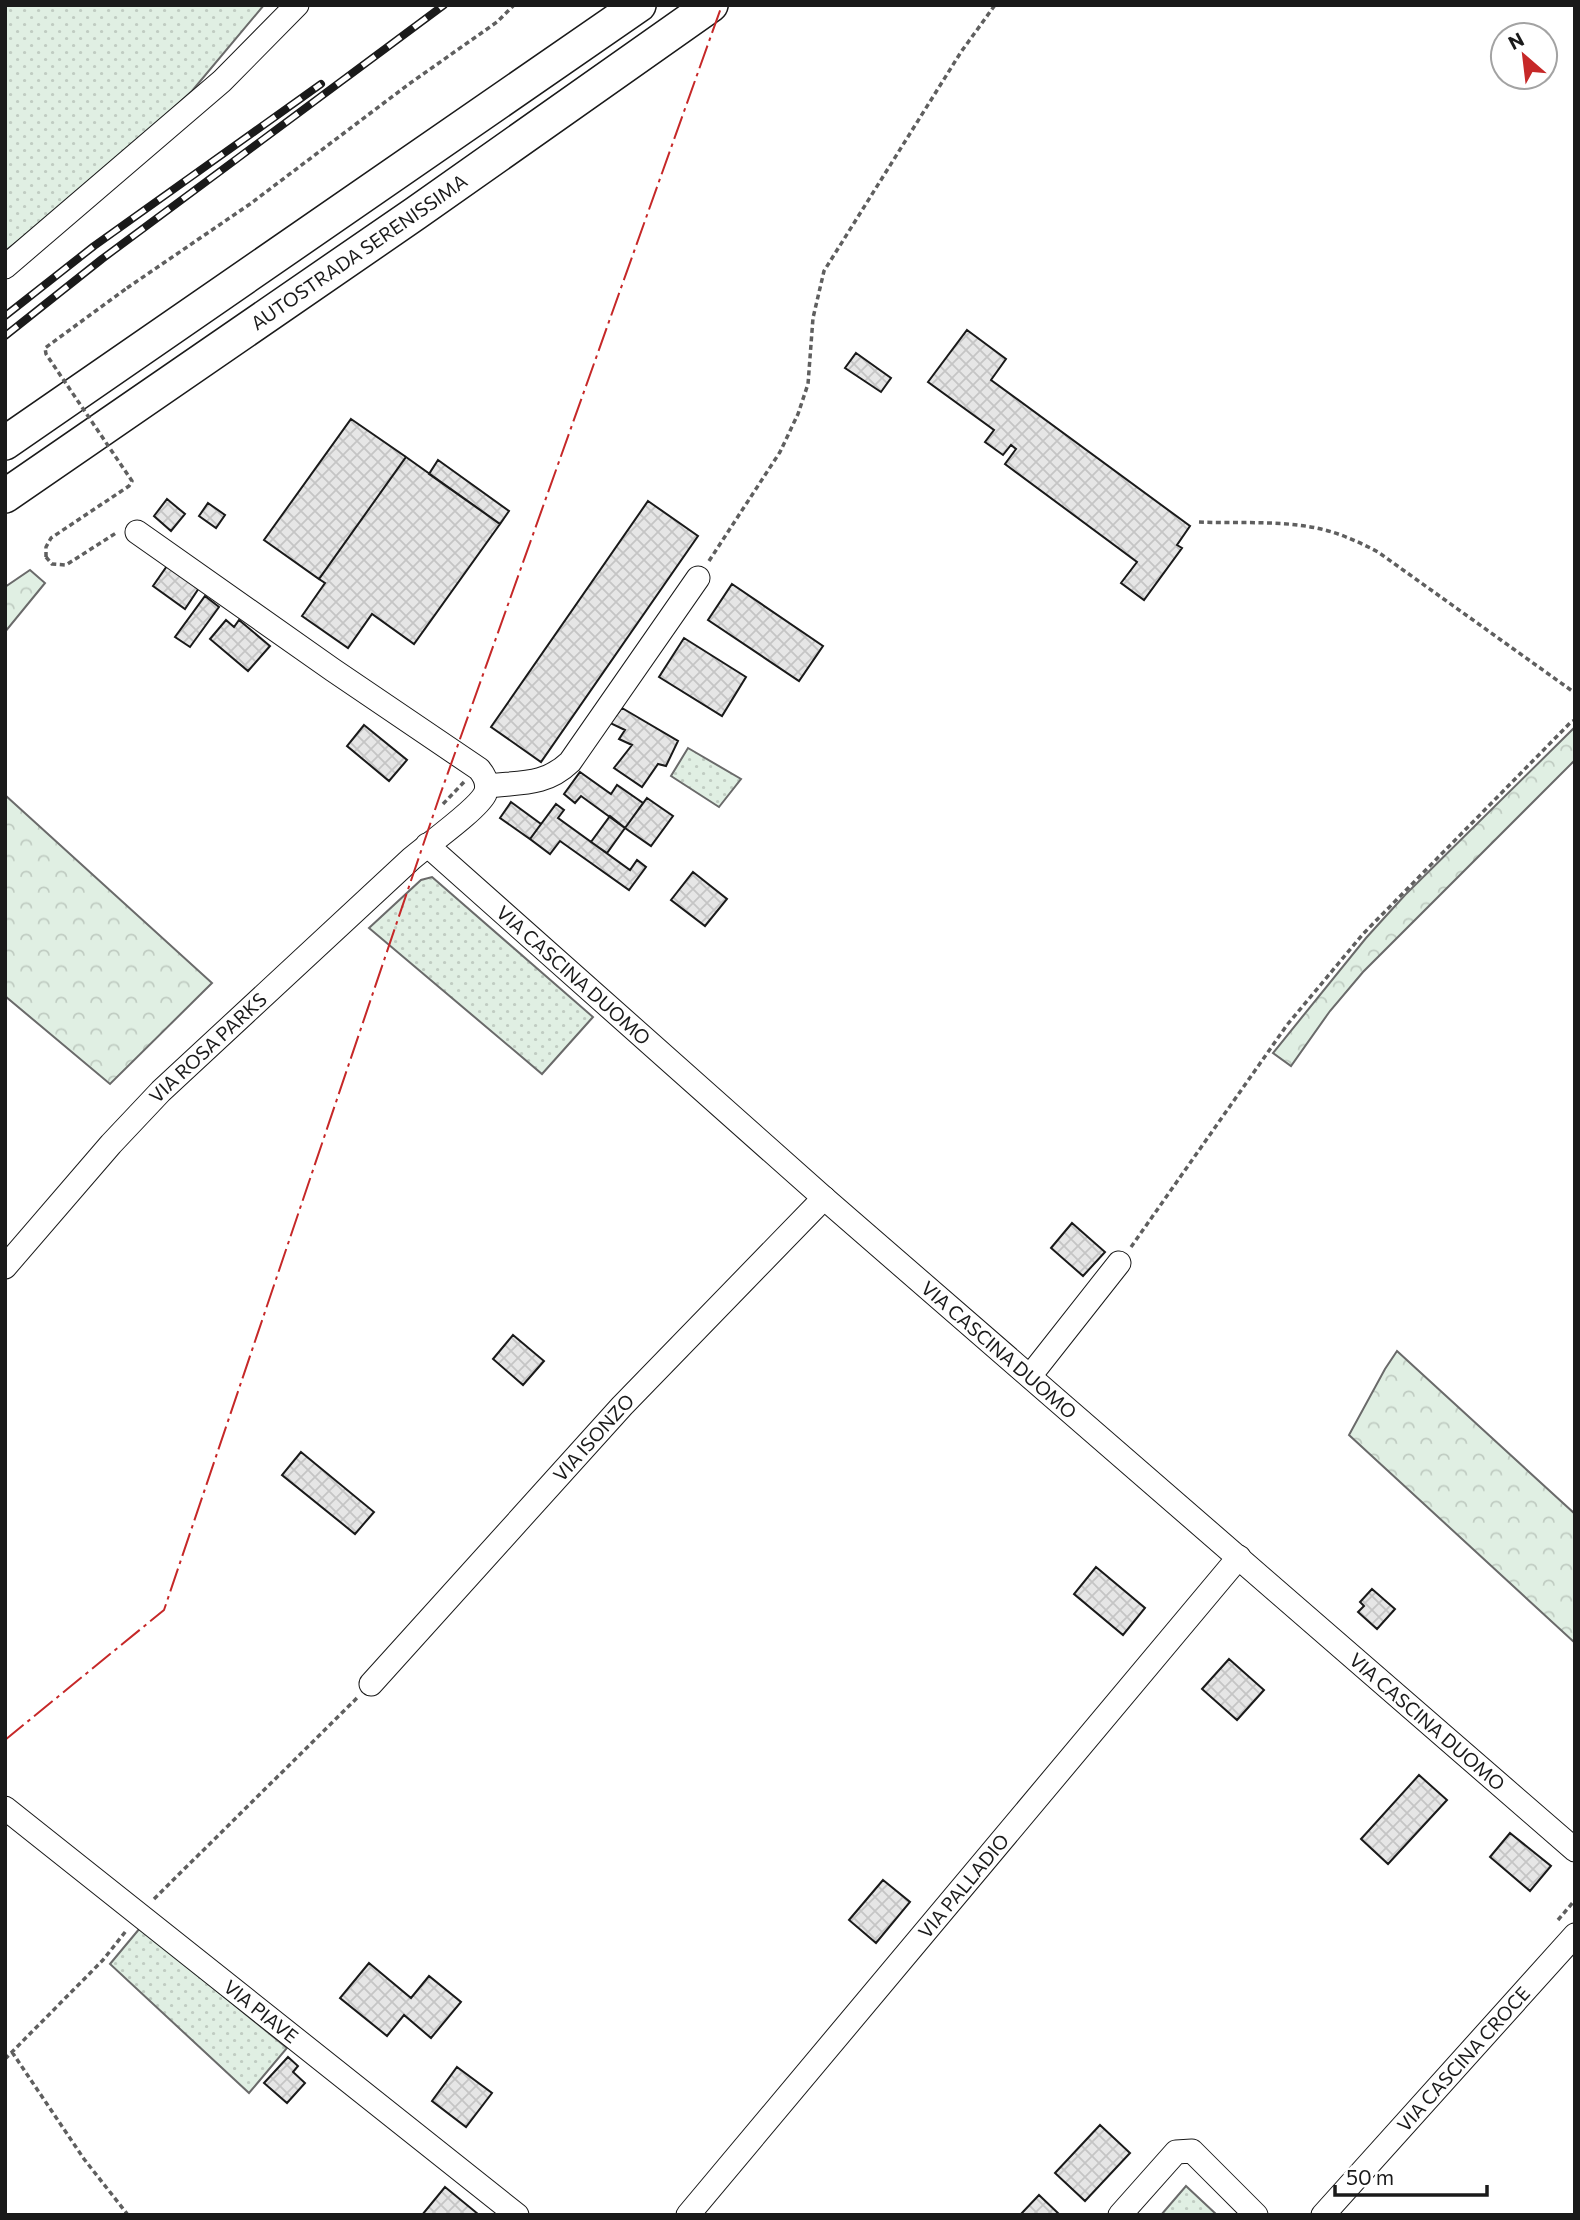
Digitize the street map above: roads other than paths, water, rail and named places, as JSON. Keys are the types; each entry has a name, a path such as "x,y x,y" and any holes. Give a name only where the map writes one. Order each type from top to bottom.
{"highway":[{"path":"5,443 639,5"},
{"name":"AUTOSTRADA SERENISSIMA","path":"5,496 416,214 711,5"}],"street":[{"path":"222,81 284,5"},
{"path":"5,267 222,81 297,5"},
{"path":"129,532 479,769 485,776 477,781"},
{"path":"477,781 545,780 557,774 570,762 698,578"},
{"name":"VIA ROSA PARKS","path":"5,1267 111,1144 161,1091 427,845 485,795 477,781"},
{"name":"VIA CASCINA DUOMO","path":"427,845 824,1198 1575,1850"},
{"name":"VIA ISONZO","path":"371,1684 622,1406 824,1198"},
{"path":"1030,1376 1119,1263"},
{"name":"VIA PALLADIO","path":"688,2215 1239,1557"},
{"name":"VIA PIAVE","path":"5,1808 517,2215"},
{"name":"VIA CASCINA CROCE","path":"1326,2214 1575,1935"},
{"path":"1120,2215 1176,2152 1192,2151 1256,2215"}],"railway":[{"path":"5,336 102,259 444,5"},
{"path":"5,316 94,246 321,84"}]}
